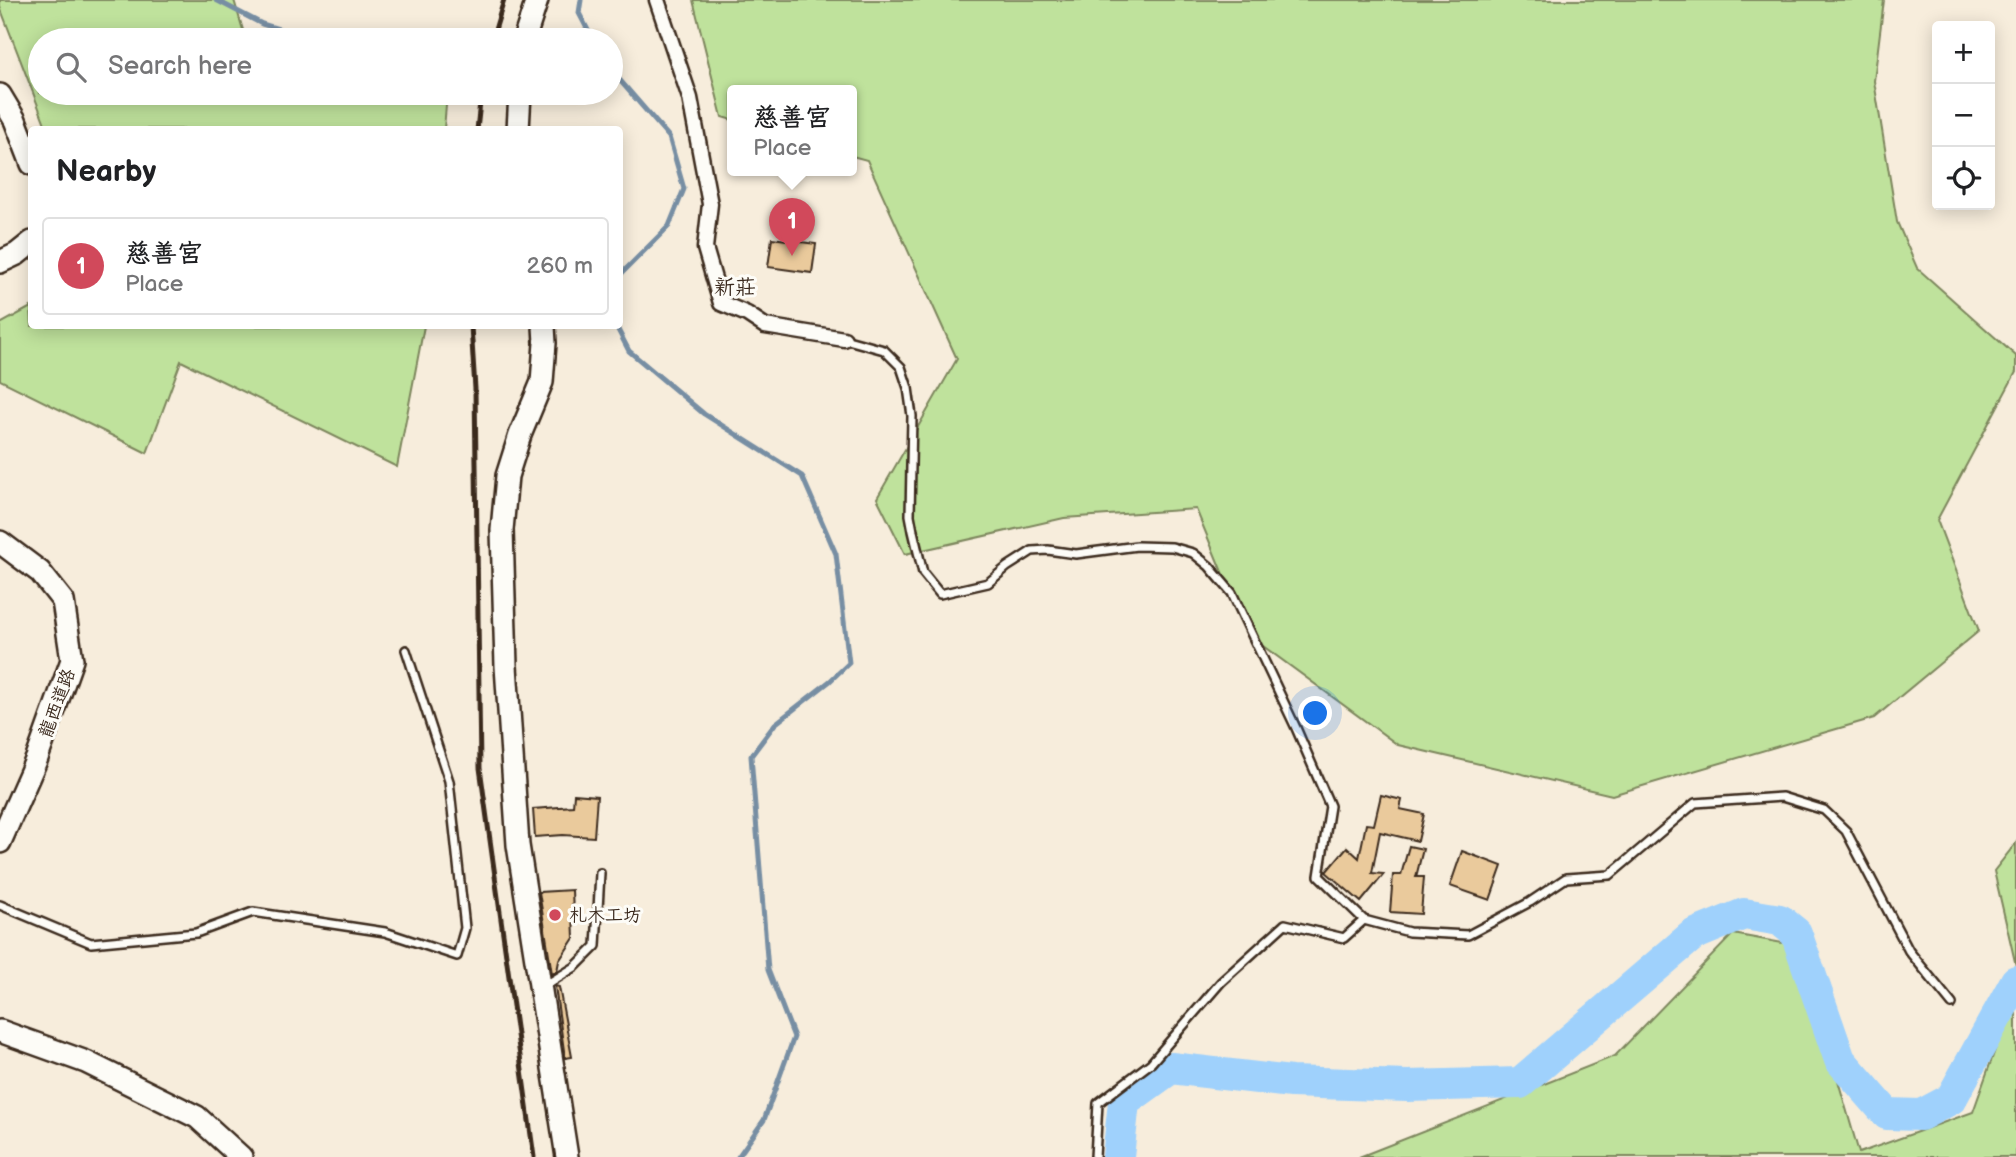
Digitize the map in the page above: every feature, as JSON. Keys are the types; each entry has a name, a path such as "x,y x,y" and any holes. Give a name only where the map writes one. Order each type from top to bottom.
{"street":[{"path":"528,28 537,0"},
{"path":"657,0 691,98 710,204 705,248 720,303 747,314 765,326 844,339"},
{"path":"0,95 15,120 28,154"},
{"path":"518,126 519,105"},
{"path":"0,262 28,245"},
{"path":"544,329 542,382 520,435 507,476 502,530 506,666 518,845 567,1157"},
{"name":"龍西道路","path":"0,542 40,572 63,600 72,660 37,758 0,842"},
{"path":"0,1031 86,1062 197,1117 241,1157"}],"lane":[{"path":"844,339 884,350 901,367 908,388 912,415 910,514 923,573 940,594 988,583 1032,551 1076,554 1136,545 1172,547 1193,553 1209,566 1231,593 1330,806 1319,876 1364,920 1409,932 1468,935 1530,902 1566,878 1610,875 1695,803 1782,797 1824,810 1846,831 1909,951 1952,1004"},
{"path":"0,905 91,943 196,933 253,912 385,932 457,956 465,928 449,781 406,650"},
{"path":"541,988 575,967 596,946 600,873"},
{"path":"1095,1157 1098,1103 1151,1063 1221,982 1284,924 1344,938 1364,920"}],"green space":[{"path":"0,0 234,0 242,28 28,28 28,80 0,7"},
{"path":"693,0 1884,0 1874,81 1897,222 1917,268 2016,356 2016,372 1937,520 1979,631 1874,718 1612,795 1398,745 1248,635 1196,509 1064,518 905,554 877,498 957,359 867,160 857,157 857,85 727,85 727,118 722,117"},
{"path":"38,105 446,105 444,126 46,126"},
{"path":"28,309 28,329 423,329 397,467 181,361 147,453 0,380 0,324"},
{"path":"2016,843 2016,966 1994,871"},
{"path":"1733,934 1799,946 1859,1153 1973,1112 2016,991 2016,1157 1359,1157 1615,1056"}],"building":[{"path":"772,238 816,244 812,273 768,267"},
{"path":"574,794 597,796 594,837 535,837 533,809 573,806"},
{"path":"1381,795 1402,800 1400,809 1424,814 1418,841 1380,832 1372,873 1384,874 1361,902 1326,872 1347,847 1359,858 1366,824 1374,825"},
{"path":"1409,846 1423,849 1416,877 1424,877 1421,914 1390,912 1393,875 1401,875"},
{"path":"1462,851 1502,866 1490,900 1450,886"},
{"path":"572,890 574,938 559,961 557,971 552,974 539,892"},
{"path":"555,986 559,987 572,1057 565,1058"}],"waterway":[{"path":"216,0 275,28"},
{"path":"581,0 579,13 587,28"},
{"path":"623,84 669,137 684,189 669,226 623,272"},
{"path":"618,329 629,351 704,414 802,476 836,554 849,663 775,724 751,756 768,970 794,1037 764,1120 738,1157"},
{"path":"1118,1157 1124,1102 1171,1068 1291,1082 1407,1086 1520,1083 1693,935 1744,914 1780,920 1796,933 1840,1060 1887,1114 1921,1115 1951,1099 2016,981"}],"railway":[{"path":"496,28 504,0"},
{"path":"477,126 480,105"},
{"path":"471,329 475,389 480,768 534,1157"}],"place":[{"name":"慈善宮","path":"792,256"},
{"name":"札木工坊","path":"555,915"}],"district":[{"name":"新莊","path":"735,287"}]}
